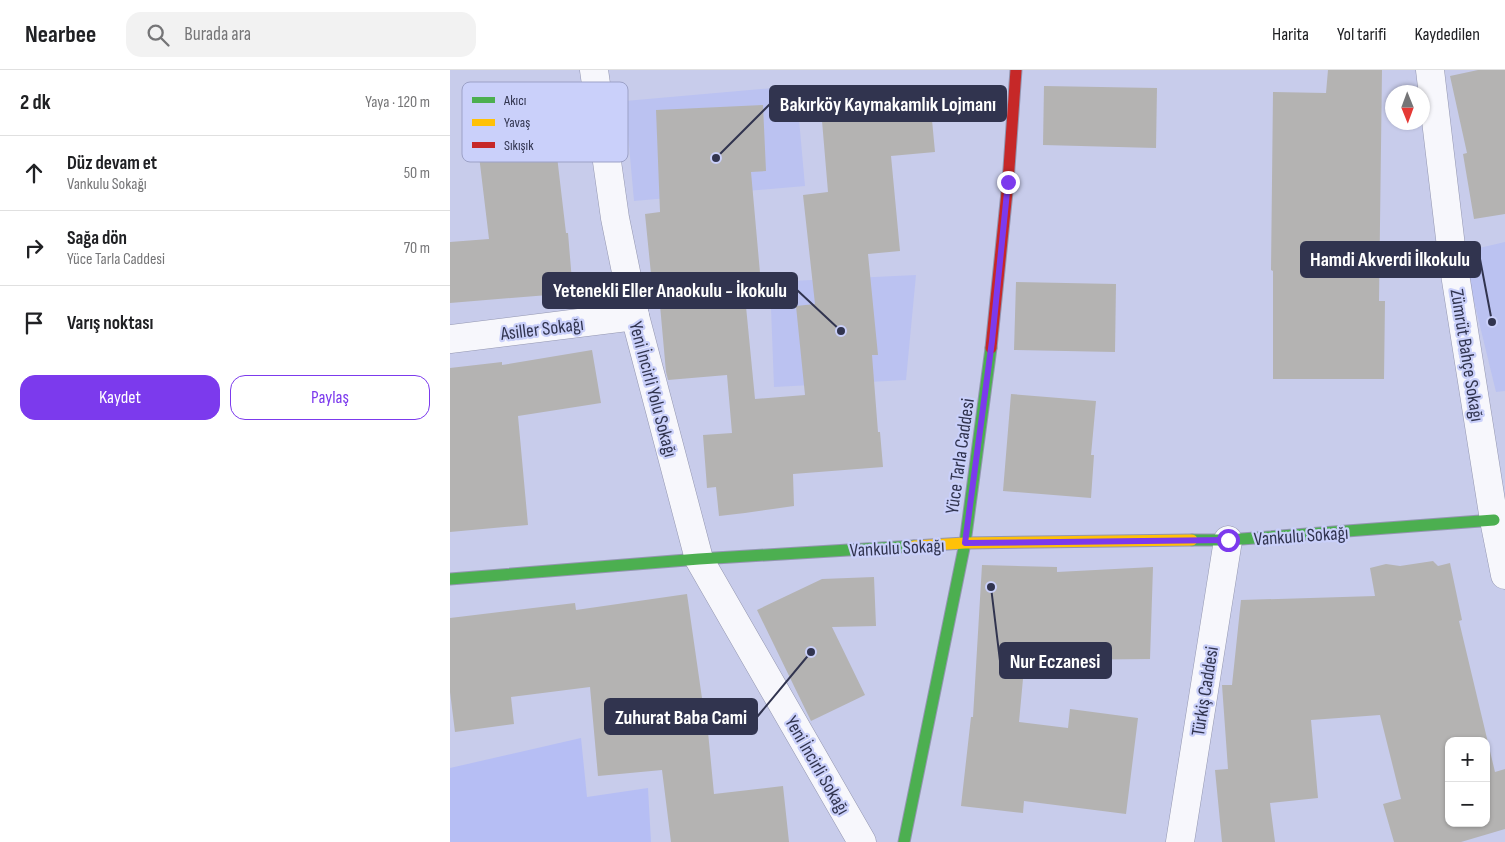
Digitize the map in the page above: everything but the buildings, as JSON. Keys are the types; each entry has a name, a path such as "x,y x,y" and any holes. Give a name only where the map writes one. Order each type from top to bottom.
{"street":[{"name":"Yüce Tarla Caddesi","path":"904,842 965,543 992,341 1008,182 1016,70"},
{"name":"Zümrüt Bahçe Sokağı","path":"1430,70 1452,255 1494,520 1503,558"},
{"name":"Yeni İncirli Yolu Sokağı","path":"607,162 615,218 635,316 699,559"},
{"name":"Asiller Sokağı","path":"450,339 635,316"},
{"name":"Vankulu Sokağı","path":"450,579 699,559 965,543 1228,540 1494,520"},
{"name":"Türkiş Caddesi","path":"1180,842 1228,540"},
{"name":"Yeni İncirli Sokağı","path":"699,559 862,842"}],"shaded area":[{"path":"796,86 805,186 634,201 628,134 628,101"},
{"path":"1505,242 1505,391 1496,392 1462,252"},
{"path":"916,275 906,380 774,387 770,282"},
{"path":"581,738 587,797 648,788 651,842 450,842 450,768"}],"traffic: fast":[{"path":"904,842 965,543 991,348"},
{"path":"1192,540 1228,540 1494,520"},
{"path":"450,579 699,559 914,546"}],"traffic: slow":[{"path":"914,546 965,543 1192,540"}],"traffic: jam":[{"path":"991,348 1008,182 1016,70"}],"place":[{"name":"Bakırköy Kaymakamlık Lojmanı","path":"716,158"},
{"name":"Hamdi Akverdi İlkokulu","path":"1492,322"},
{"name":"Yetenekli Eller Anaokulu - İkokulu","path":"841,331"},
{"name":"Nur Eczanesi","path":"991,587"},
{"name":"Zuhurat Baba Cami","path":"811,652"}],"route":[{"path":"1008,182 992,341 965,543 1228,540"}]}
